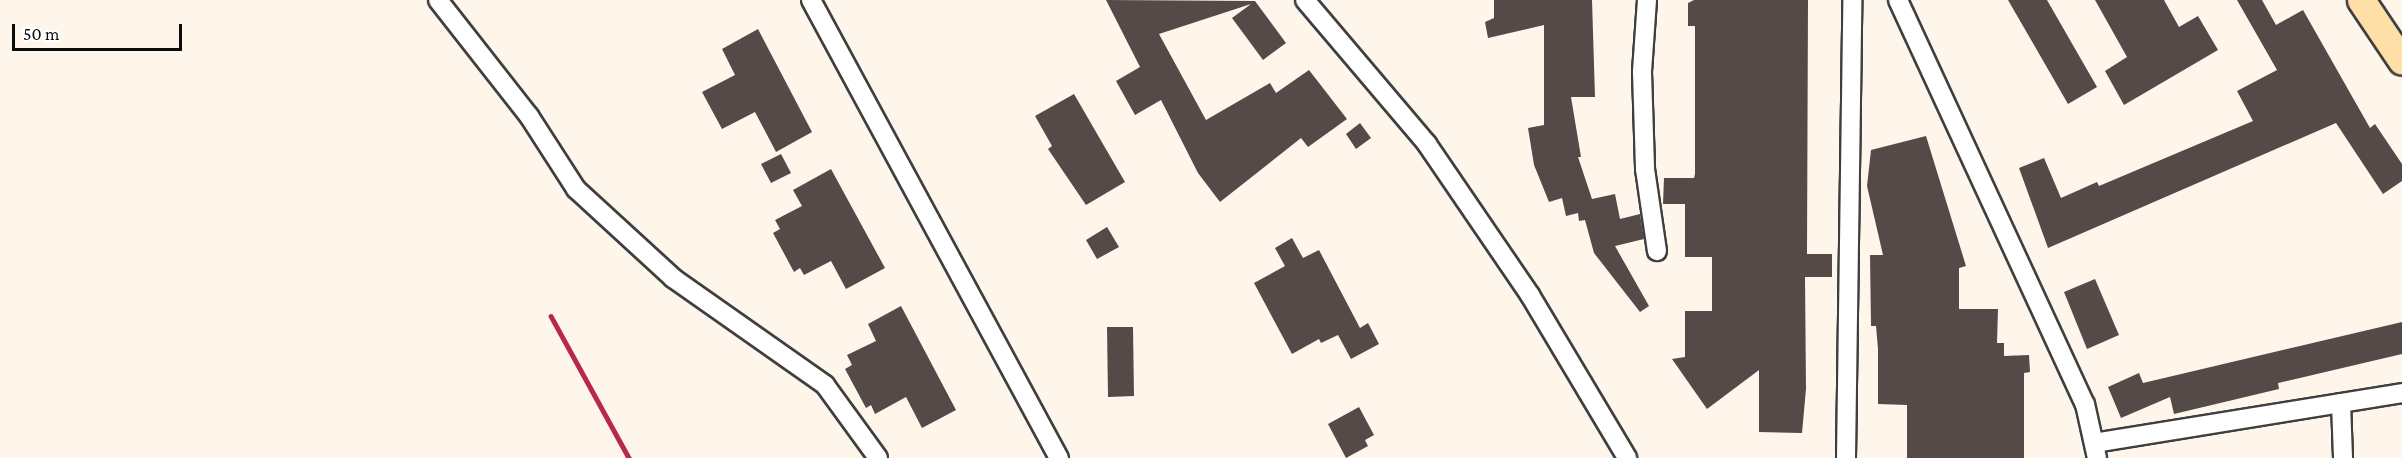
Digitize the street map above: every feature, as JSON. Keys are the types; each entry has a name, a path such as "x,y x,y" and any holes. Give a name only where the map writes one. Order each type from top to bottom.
{"street":[{"path":"438,0 529,116 576,189 673,278 825,385 878,458"},
{"path":"811,0 1059,458"},
{"path":"1305,0 1427,144 1530,295 1627,458"},
{"path":"1647,0 1642,72 1645,169 1656,251"},
{"path":"1846,458 1852,0"},
{"path":"1898,0 2085,404 2096,450 2402,393"},
{"path":"2361,0 2402,61"},
{"path":"2341,403 2343,458"}],"building":[{"path":"1106,0 1255,1 1286,43 1263,60 1232,18 1251,4 1159,34 1206,120 1270,83 1276,93 1309,70 1347,119 1308,147 1301,138 1220,202 1198,173 1161,100 1135,115 1116,81 1140,67"},
{"path":"1494,0 1592,0 1595,97 1571,97 1581,157 1578,157 1592,199 1615,194 1620,219 1640,214 1644,239 1615,246 1649,306 1640,312 1594,253 1585,220 1579,221 1578,213 1566,216 1562,198 1549,202 1534,165 1528,128 1544,125 1544,25 1488,38 1485,22 1494,18"},
{"path":"1694,0 1808,0 1807,254 1832,254 1832,277 1805,277 1806,389 1802,433 1759,432 1759,370 1707,409 1672,359 1685,357 1685,311 1712,311 1712,257 1685,257 1685,204 1663,204 1664,178 1694,178 1695,174 1695,26 1688,26 1688,3"},
{"path":"2008,0 2047,0 2097,87 2068,104"},
{"path":"2095,0 2164,0 2179,27 2198,16 2218,50 2124,105 2105,71 2127,57"},
{"path":"2237,0 2262,0 2276,25 2303,10 2370,128 2375,124 2402,164 2402,181 2383,194 2336,123 2048,248 2019,168 2044,158 2061,198 2097,182 2099,186 2253,121 2237,91 2277,70"},
{"path":"758,29 812,132 776,152 755,112 722,129 702,92 735,75 722,49"},
{"path":"1074,94 1125,182 1086,205 1048,149 1052,146 1035,116"},
{"path":"1360,123 1371,138 1356,149 1346,134"},
{"path":"1926,136 1966,266 1959,268 1959,309 1998,309 1997,343 2004,343 2004,356 2029,355 2030,372 2024,373 2024,458 1907,458 1907,405 1878,404 1878,349 1876,326 1871,326 1870,255 1883,255 1867,186 1871,150"},
{"path":"781,154 791,173 771,183 761,164"},
{"path":"831,169 885,268 846,289 831,261 804,275 800,268 794,272 773,233 780,229 775,220 802,206 793,190"},
{"path":"1107,227 1119,247 1097,259 1086,240"},
{"path":"1292,238 1303,258 1319,250 1360,328 1368,323 1379,344 1351,359 1338,335 1321,343 1319,339 1292,354 1254,283 1285,266 1275,248"},
{"path":"2095,279 2119,335 2087,349 2064,292"},
{"path":"901,306 956,410 922,428 906,397 875,414 871,405 866,408 845,369 852,365 847,355 876,341 868,324"},
{"path":"2402,322 2402,354 2278,383 2279,389 2174,414 2170,397 2121,418 2108,387 2139,373 2143,383"},
{"path":"1107,327 1133,327 1134,396 1108,397"},
{"path":"1359,407 1374,435 1365,440 1368,446 1346,458 1328,424"}],"railway":[{"path":"551,316 629,458"}]}
